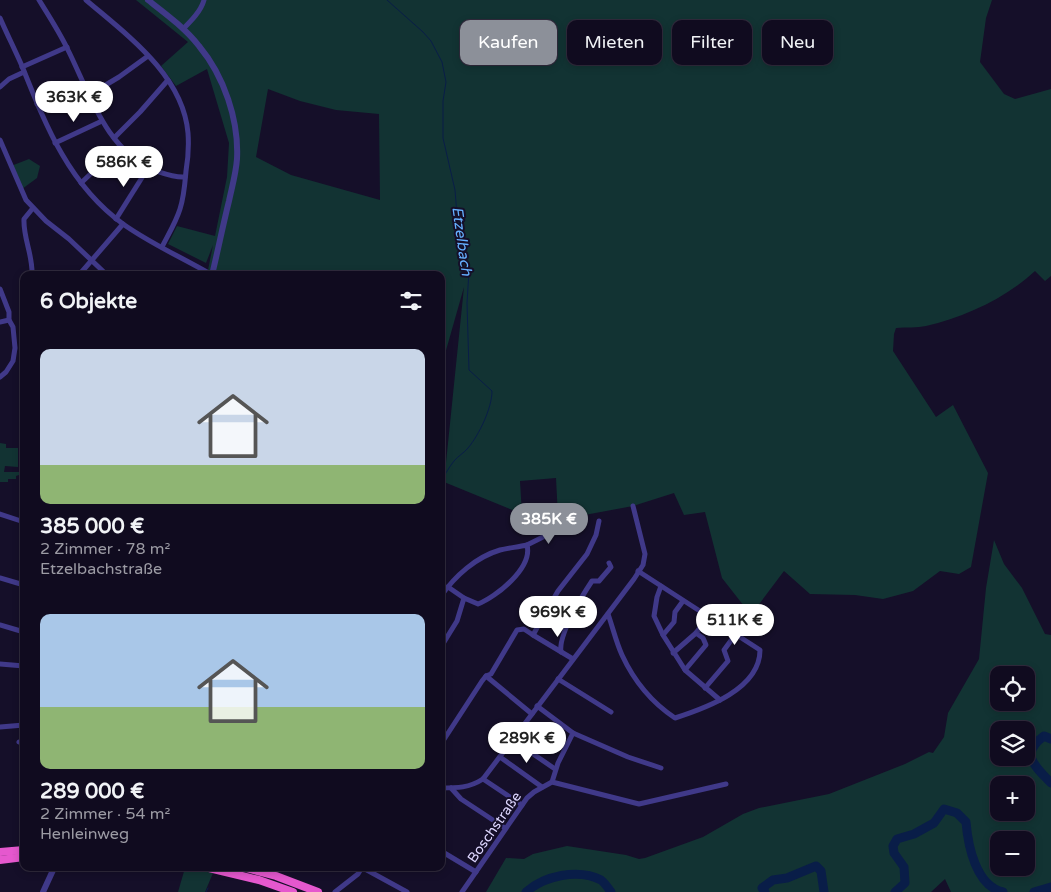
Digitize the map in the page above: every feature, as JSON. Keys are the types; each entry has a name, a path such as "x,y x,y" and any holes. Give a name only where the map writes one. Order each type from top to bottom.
{"highway":[{"path":"0,852 20,850"},
{"path":"0,860 20,858"},
{"path":"222,871 259,880 293,892"},
{"path":"257,871 318,892"}],"street":[{"path":"39,0 67,47 102,121 120,146 148,168 163,174 185,177"},
{"path":"86,0 148,56 168,80 181,103 188,133 185,177 180,208 162,247"},
{"path":"148,0 183,29 199,46 222,84 231,111 236,137 237,160 213,271"},
{"path":"183,29 192,20 204,0"},
{"path":"0,18 55,142 69,167 81,183 94,198 123,224 205,271"},
{"path":"0,87 23,69 67,47"},
{"path":"89,95 119,77 148,56"},
{"path":"114,138 168,80"},
{"path":"37,104 84,84"},
{"path":"55,142 102,121"},
{"path":"0,140 26,200 46,221 69,239 103,271"},
{"path":"81,183 120,146"},
{"path":"116,218 148,168"},
{"path":"32,271 30,253 24,231 24,219 33,208"},
{"path":"83,271 123,224"},
{"path":"0,289 9,312 9,320 13,327 15,353 11,365 0,377"},
{"path":"0,322 9,320"},
{"path":"445,788 462,788 474,785 482,780 643,565 645,554 633,506"},
{"path":"0,514 20,521"},
{"path":"533,634 558,591 587,554 596,535 599,521"},
{"path":"445,591 470,565 500,550 527,545 542,537 555,524"},
{"path":"448,587 464,598 478,604 488,600 507,586 517,575 529,550 527,545"},
{"path":"561,652 562,640 581,597 592,582 599,581 611,567 609,563"},
{"path":"608,614 622,655 630,671 644,691 675,718 730,695 746,681 760,660 760,650 638,571"},
{"path":"0,578 20,585"},
{"path":"661,586 654,616 663,635 685,670 720,700"},
{"path":"445,640 457,621 464,598"},
{"path":"663,635 674,622 675,612 684,601"},
{"path":"673,653 696,633 708,617"},
{"path":"0,625 20,631"},
{"path":"445,738 486,676 491,674 517,630 524,629 573,659"},
{"path":"685,670 706,645 696,633"},
{"path":"705,688 728,662 724,650 736,634"},
{"path":"0,664 20,666"},
{"path":"486,676 532,714"},
{"path":"558,679 611,712"},
{"path":"537,706 573,733 628,757 661,768"},
{"path":"0,727 20,725"},
{"path":"573,733 555,770 552,782 639,804 726,784"},
{"path":"513,740 555,770"},
{"path":"500,757 542,787"},
{"path":"482,780 522,805"},
{"name":"Boschstraße","path":"462,892 527,798 552,782"},
{"path":"451,788 461,799 505,828"},
{"path":"445,853 476,872"},
{"path":"43,892 53,871"},
{"path":"335,892 360,871"},
{"path":"368,871 407,892"}],"green space":[{"path":"136,0 992,0 986,18 980,62 1004,94 1015,99 1051,89 1051,276 1045,281 1035,271 1011,290 970,312 926,326 896,328 893,351 936,417 953,405 988,473 971,567 959,574 940,571 913,591 883,599 855,595 810,594 784,571 751,615 722,578 705,512 684,515 674,493 633,506 563,519 558,517 556,478 520,481 522,514 445,482 464,287 445,354 445,271 208,271 213,245 206,263 168,244 177,226 215,236 227,177 229,143 207,69 176,86 161,66 188,42","holes":["268,89 300,101 336,110 379,114 380,200 291,175 256,157"]},
{"path":"29,159 40,166 37,178 22,189 11,166"},
{"path":"0,443 6,444 6,448 18,448 18,467 5,466 4,472 20,472 20,475 16,476 16,479 8,479 8,482 0,482"},
{"path":"994,540 1004,564 1022,588 1045,634 1051,635 1051,892 951,892 945,879 931,892 486,892 506,858 524,859 533,854 567,846 626,855 639,859 645,858 703,837 743,814 759,808 829,794 905,764 929,752 933,753 944,737 948,713 979,659 986,588"},
{"path":"184,871 213,873 205,892 178,892"}],"waterway":[{"name":"Etzelbach","path":"387,0 431,41 442,62 446,82 443,101 443,138 455,190 462,256 469,271 467,303 469,370 492,391 487,413 476,436 445,474"},
{"path":"1051,739 1044,736 1036,742 1031,754 1035,765 1051,783"},
{"path":"895,892 905,883 904,867 894,853 893,846 897,839 914,834 934,823 944,809 957,813 966,822 971,853 980,874 986,882 1003,892"},
{"path":"765,892 762,888 773,880 787,878 816,866 821,871 824,892"},
{"path":"526,892 533,886 552,878 572,874 592,876 601,880 611,892"},
{"path":"1034,892 1051,887"},
{"name":"Etzelbach","path":"206,892 208,888"}]}
